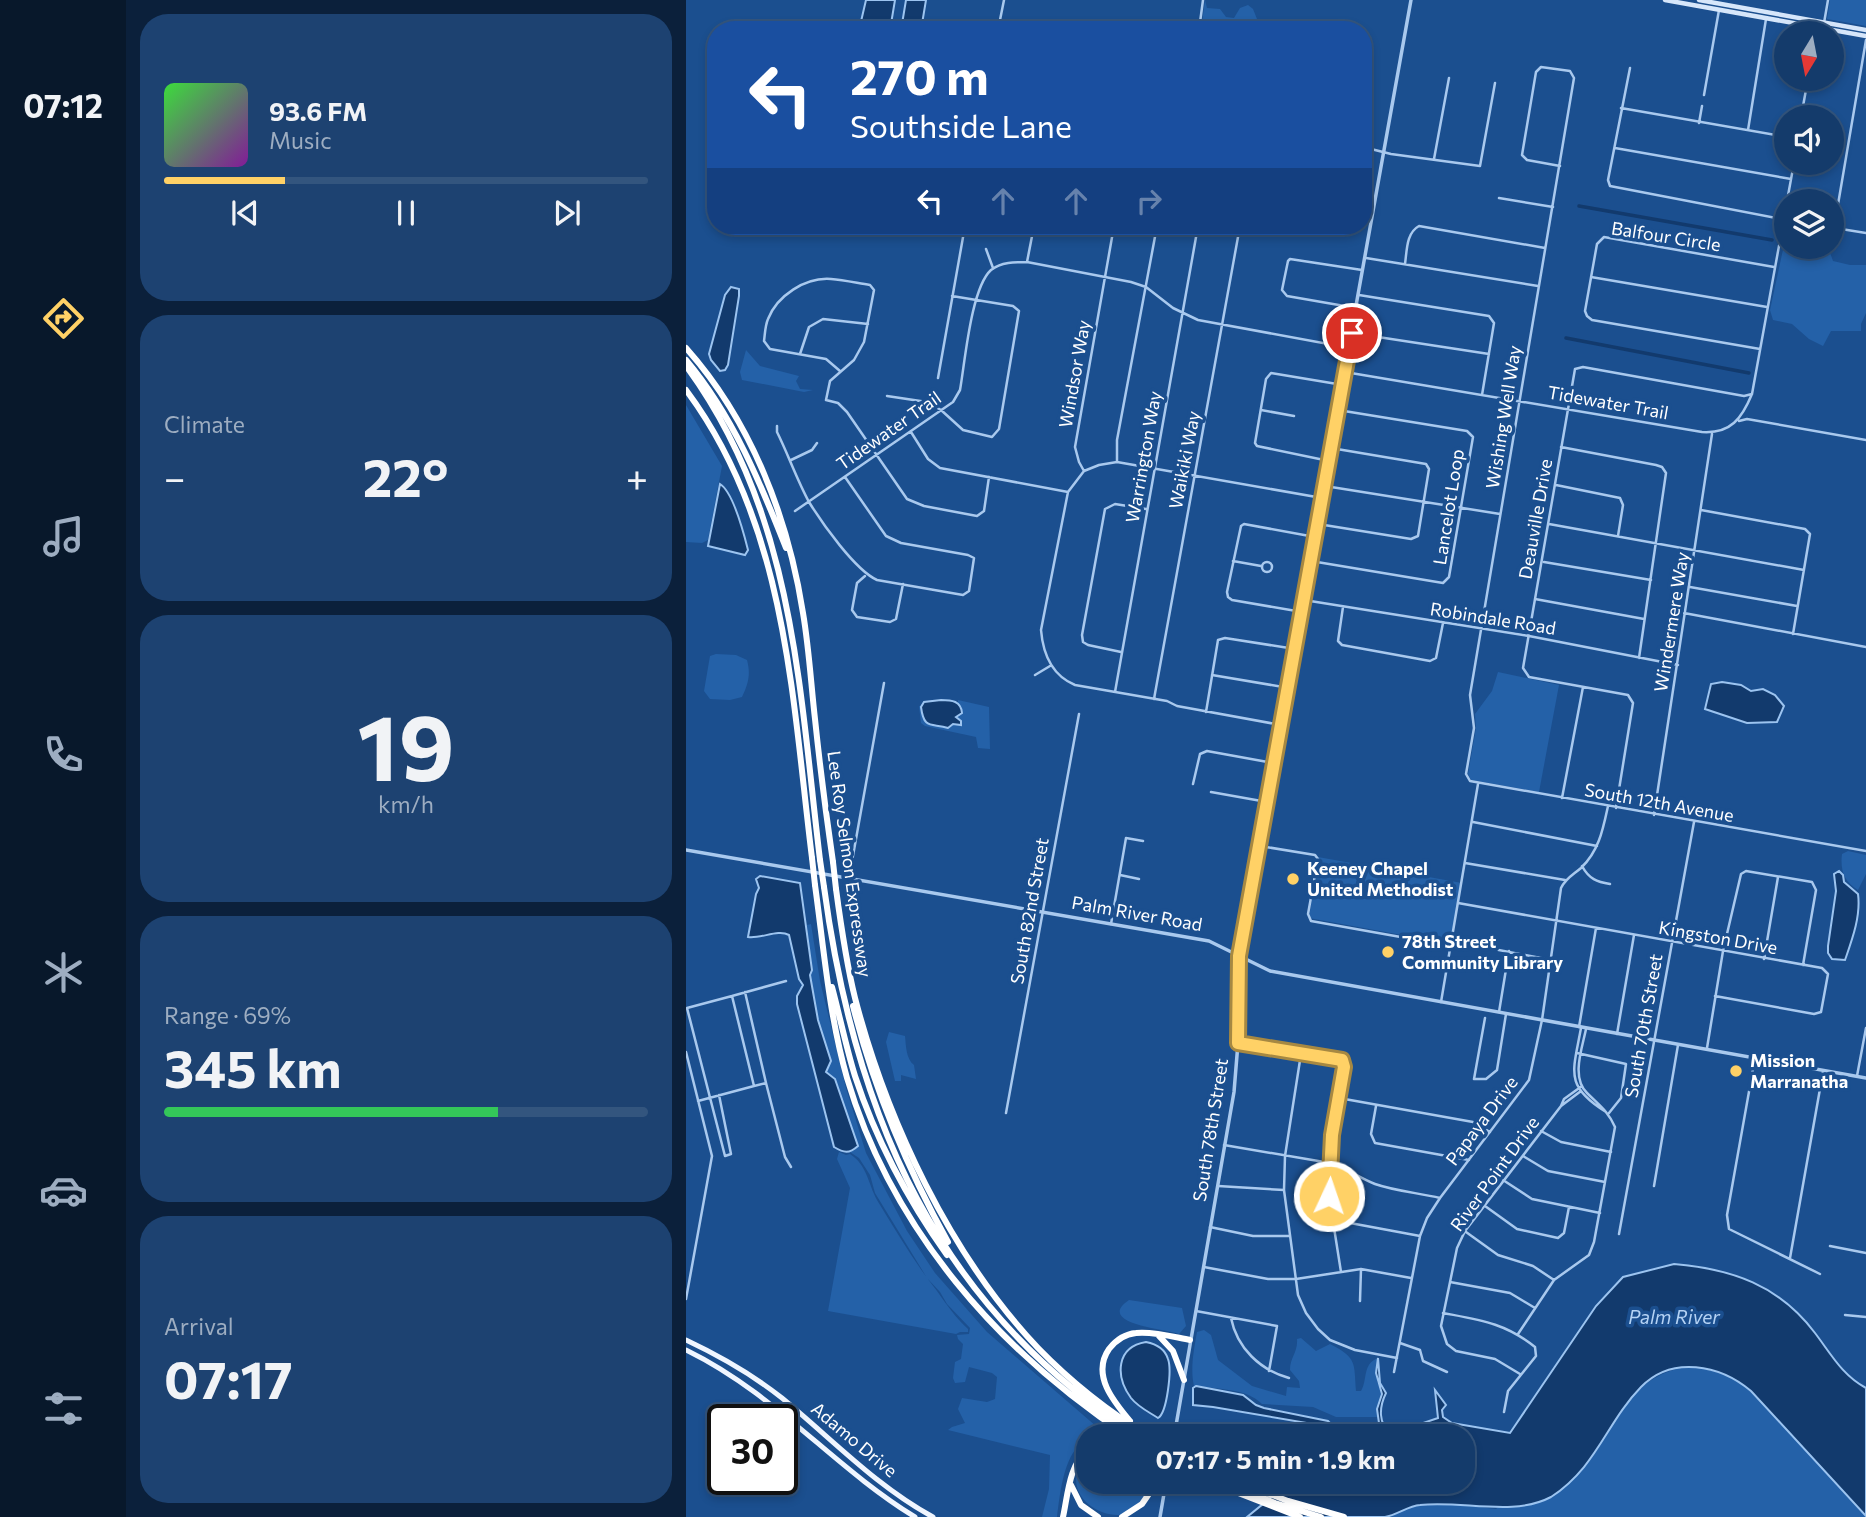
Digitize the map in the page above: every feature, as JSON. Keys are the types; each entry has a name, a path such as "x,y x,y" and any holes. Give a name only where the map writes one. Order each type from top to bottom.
{"highway":[{"name":"Lee Roy Selmon Expressway","path":"688,351 725,400 754,453 778,513 795,573 805,621 844,950 855,999 883,1090 914,1159 960,1244 1005,1308 1039,1349 1082,1388 1131,1424"},
{"path":"687,364 720,407 748,457 795,573"},
{"path":"696,376 745,469 763,513 779,566 790,622 820,860 839,982 855,1049 874,1108 913,1194 977,1291 1004,1322 1066,1382 1122,1424"},
{"name":"Lee Roy Selmon Expressway","path":"686,384 689,394 721,445 737,478 754,517 769,563 781,621 837,1039 860,1117 891,1186 925,1243 959,1288 1014,1345 1074,1397 1111,1424"},
{"path":"844,950 844,966 858,1023 887,1111 912,1174 967,1278"},
{"path":"827,974 855,1077 891,1164 935,1238 962,1277 977,1291"},
{"path":"1133,1424 1108,1391 1103,1375 1104,1359 1112,1346 1123,1337 1138,1333 1190,1340"},
{"path":"1157,1335 1173,1351 1184,1380"},
{"path":"1063,1517 1076,1464"},
{"path":"1071,1482 1081,1505 1098,1517"},
{"path":"1122,1517 1142,1504 1149,1494"},
{"path":"1237,1494 1300,1517"},
{"path":"1253,1494 1321,1517"},
{"path":"1270,1494 1344,1517"}],"main road":[{"path":"1665,0 1779,21"},
{"path":"1699,0 1792,21"},
{"path":"1844,29 1866,30"},
{"path":"1844,33 1866,38"},
{"name":"Adamo Drive","path":"686,1340 757,1380 882,1483 924,1515 933,1517"},
{"name":"Adamo Drive","path":"686,1350 751,1388 877,1492 915,1517"}],"street":[{"path":"1000,21 1003,0"},
{"path":"1200,21 1203,0"},
{"name":"South 78th Street","path":"1372,223 1411,0"},
{"path":"1821,21 1828,0"},
{"path":"1704,94 1719,10"},
{"path":"1748,130 1766,19"},
{"path":"1840,189 1866,38"},
{"name":"Wishing Well Way","path":"1478,783 1470,782 1466,774 1474,728 1469,699 1560,166 1574,78 1573,73 1542,67 1536,70 1522,152 1527,160 1560,166"},
{"path":"1630,68 1608,180 1610,186 1774,217"},
{"path":"1434,159 1449,78"},
{"path":"1372,149 1480,166 1494,83"},
{"path":"1699,123 1702,106"},
{"path":"1621,108 1774,135"},
{"path":"1614,148 1791,179"},
{"path":"1789,189 1792,175"},
{"path":"1499,198 1553,207"},
{"path":"1405,264 1413,229 1419,226 1545,248"},
{"path":"1844,230 1866,233"},
{"path":"938,378 962,235"},
{"path":"1027,262 1032,235"},
{"name":"Windsor Way","path":"1084,471 1075,447 1112,235"},
{"path":"1117,462 1117,440 1155,235"},
{"name":"Warrington Way","path":"1115,692 1196,235"},
{"name":"Waikiki Way","path":"1154,699 1238,235"},
{"name":"South 78th Street","path":"1176,1424 1236,1074 1239,956 1370,235"},
{"name":"Balfour Circle","path":"1760,349 1591,319 1585,311 1597,244 1604,237 1774,267"},
{"path":"986,249 993,268 1010,262 1027,262 1104,277 1146,287 1183,314 1198,320 1350,348"},
{"path":"1366,258 1538,286"},
{"path":"1356,308 1287,296 1282,290 1290,259 1363,270"},
{"path":"1739,421 1752,394 1776,259"},
{"name":"Tidewater Trail","path":"795,511 953,402 960,390 976,300 983,279 993,268"},
{"path":"1591,277 1767,307"},
{"path":"840,371 826,359 770,349 764,341 767,321 774,307 788,293 806,283 828,278 870,285 874,290 864,342 854,359 830,381 825,400 838,403 847,412 907,499 937,509 977,516 984,511 989,477"},
{"path":"1359,295 1489,317 1494,323 1482,395"},
{"path":"887,396 927,402 941,410 962,430 992,437 999,429 1019,312 1013,306 952,296"},
{"path":"800,354 809,327 823,319 868,324"},
{"path":"1352,333 1489,354"},
{"name":"Deauville Drive","path":"1583,687 1529,677 1523,668 1575,369 1583,367 1744,396 1752,394"},
{"name":"Tidewater Trail","path":"1345,372 1712,433"},
{"path":"1329,461 1256,446 1266,379 1271,373 1343,386"},
{"path":"1261,410 1294,416"},
{"name":"Lancelot Loop","path":"1311,561 1443,583 1450,577 1473,437 1467,431 1338,410"},
{"path":"1712,433 1747,419 1866,440"},
{"path":"778,426 777,432 809,502 855,565 866,575 877,580 963,595 969,591 974,558 901,542 886,536 845,477"},
{"path":"911,432 929,459 940,468 1068,492"},
{"name":"Windermere Way","path":"1654,814 1712,433"},
{"path":"791,460 812,450 817,443"},
{"path":"1561,447 1664,468 1666,477 1639,658"},
{"path":"1318,523 1411,539 1418,536 1429,469 1426,464 1331,448"},
{"path":"1281,725 1075,685 1051,666 1043,648 1041,630 1068,492 1084,471 1098,465 1117,462 1322,498"},
{"path":"1555,485 1620,498 1623,505 1618,536"},
{"path":"1325,486 1500,514"},
{"path":"1121,652 1088,645 1083,642 1082,635 1105,509 1115,504 1147,510"},
{"path":"1701,510 1805,529 1810,534 1793,634"},
{"path":"1302,612 1228,597 1233,561 1239,530 1244,524 1315,537"},
{"path":"1549,524 1804,570"},
{"path":"1233,561 1262,566"},
{"path":"1543,561 1651,580"},
{"path":"866,575 857,583 852,610 857,617 890,622 896,619 903,584"},
{"path":"1690,587 1797,607"},
{"path":"1535,599 1644,619"},
{"name":"Robindale Road","path":"1304,600 1529,636 1678,665"},
{"path":"1343,607 1338,641 1342,645 1430,661 1436,658 1444,623"},
{"path":"1684,613 1866,648"},
{"path":"1206,712 1218,640 1225,638 1296,649"},
{"path":"1035,675 1051,666"},
{"path":"1212,675 1289,688"},
{"path":"849,878 884,683"},
{"path":"1562,797 1583,687 1628,695 1633,703 1616,808"},
{"name":"South 82nd Street","path":"1006,1113 1079,714"},
{"path":"1193,784 1200,754 1207,751 1274,763"},
{"path":"1441,1002 1478,783"},
{"name":"South 12th Avenue","path":"1478,783 1866,851"},
{"path":"1211,792 1267,803"},
{"path":"1465,863 1565,880 1582,866 1597,846 1608,806"},
{"path":"1472,822 1597,846"},
{"name":"South 70th Street","path":"1619,1234 1693,822"},
{"path":"1111,924 1126,838 1143,841"},
{"path":"1260,845 1315,855 1318,859 1308,914 1311,921 1451,946"},
{"name":"Palm River Road","path":"686,850 1209,941 1270,971 1866,1078"},
{"path":"1582,866 1587,875 1597,882 1610,884"},
{"path":"1706,1050 1723,951 1741,874 1746,871 1812,882 1816,890 1802,965"},
{"path":"1120,876 1139,879"},
{"path":"1764,959 1778,877"},
{"name":"Papaya Drive","path":"1394,1373 1411,1278 1420,1236 1427,1218 1529,1080 1542,1020 1561,888 1565,880"},
{"name":"Kingston Drive","path":"1458,903 1822,968 1828,974 1821,1012 1814,1014 1715,996"},
{"path":"1518,1334 1554,1280 1588,1255 1594,1242 1600,1213 1615,1127 1609,1113 1581,1089 1578,1068 1595,928"},
{"path":"1616,1034 1634,935"},
{"path":"1452,941 1551,960"},
{"path":"1499,1012 1509,951"},
{"path":"719,1095 732,1154 725,1156 686,1008 786,981"},
{"path":"745,992 785,1157 791,1167"},
{"path":"732,996 754,1086"},
{"path":"1485,1018 1474,1079 1486,1079 1497,1070 1506,1014"},
{"path":"1857,1076 1866,1028"},
{"path":"1238,1043 1342,1060 1344,1067 1332,1135 1329,1196 1341,1272"},
{"path":"1654,1186 1678,1045"},
{"path":"686,1052 712,1156 686,1299"},
{"path":"1579,1053 1626,1064 1621,1098 1609,1113"},
{"path":"1301,1054 1285,1156 1284,1190 1298,1295 1306,1313 1330,1339 1355,1350 1397,1358"},
{"path":"1755,1058 1727,1215 1729,1228 1820,1274"},
{"path":"1790,1258 1824,1070"},
{"path":"698,1101 766,1083"},
{"name":"River Point Drive","path":"1520,1374 1495,1359 1457,1350 1447,1343 1441,1326 1443,1313 1457,1248 1465,1231 1562,1106 1564,1099 1581,1089"},
{"path":"1339,1098 1473,1122 1490,1132"},
{"path":"1376,1105 1371,1134 1375,1143 1469,1160"},
{"path":"1541,1131 1561,1142 1611,1152"},
{"path":"1224,1145 1330,1163 1346,1167 1377,1185 1440,1198"},
{"path":"1522,1156 1548,1171 1605,1182"},
{"path":"1503,1180 1532,1199 1600,1213"},
{"path":"1217,1186 1284,1190"},
{"path":"1484,1205 1517,1229 1558,1238 1564,1233 1569,1207"},
{"path":"1333,1220 1420,1236"},
{"path":"1210,1227 1253,1236 1289,1236"},
{"path":"1465,1231 1498,1255 1533,1266 1554,1280"},
{"path":"1830,1246 1866,1253"},
{"path":"1203,1267 1268,1279 1296,1279 1361,1269 1411,1278"},
{"path":"1360,1301 1361,1269"},
{"path":"1450,1282 1510,1293 1535,1308"},
{"path":"1196,1311 1277,1325 1269,1371"},
{"path":"1443,1313 1497,1324 1518,1334 1535,1347 1536,1356 1508,1391 1504,1412"},
{"path":"1845,1315 1866,1317"},
{"path":"1231,1318 1233,1330 1248,1353 1269,1371 1289,1378"},
{"path":"1400,1343 1420,1350 1423,1361 1447,1372"},
{"path":"814,1439 821,1432"},
{"path":"1160,1517 1164,1494"}],"shaded area":[{"path":"1205,0 1207,8 1220,9 1226,17 1234,18 1240,8 1248,5 1257,19 1275,21 1202,21"},
{"path":"1830,0 1866,0 1866,26 1827,19"},
{"path":"1781,259 1832,259 1850,265 1866,265 1866,313 1861,331 1831,331 1823,346 1809,339 1792,324 1773,320 1770,310"},
{"path":"746,350 760,366 799,376 796,381 800,389 813,390 804,392 742,380 740,372"},
{"path":"686,405 722,466 708,540 702,543 686,542"},
{"path":"736,655 747,660 748,679 742,697 730,700 710,699 704,691 710,656"},
{"path":"1498,672 1559,685 1539,792 1471,780 1468,774 1476,728 1475,714 1492,691"},
{"path":"958,700 989,707 990,749 978,748 976,737 921,723 919,706 922,706 922,717 930,725 948,728 952,724 961,725 956,717"},
{"path":"1848,851 1866,855 1866,874 1858,890 1849,883 1842,870 1842,854"},
{"path":"1318,857 1462,883 1451,944 1309,918"},
{"path":"811,924 820,981 846,1088 866,1153 907,1231 935,1273 987,1332 1094,1424 1076,1424 1076,1449 1068,1462 1057,1517 1042,1517 1049,1489 1050,1455 948,1430 965,1423 958,1409 962,1398 987,1402 995,1399 997,1377 969,1367 965,1382 955,1383 955,1362 961,1359 963,1344 957,1335 969,1334 970,1328 927,1278 875,1193 870,1175 859,1158 850,1152 858,1146 835,1079 826,1072 831,1061 818,1020 810,974 812,970 807,925"},
{"path":"889,1032 905,1036 916,1079 901,1075 901,1081 895,1081 886,1042"},
{"path":"839,1152 850,1154 860,1163 877,1200 906,1246 968,1332 956,1334 828,1311 850,1188 837,1159"},
{"path":"1129,1300 1182,1308 1186,1326 1179,1334 1127,1320 1121,1315 1121,1308"},
{"path":"1204,1330 1211,1335 1218,1360 1252,1386 1286,1396 1287,1387 1300,1388 1299,1381 1290,1370 1297,1339 1301,1338 1316,1351 1330,1344 1350,1357 1354,1367 1356,1391 1361,1391 1367,1368 1378,1358 1377,1381 1382,1394 1377,1417 1336,1417 1313,1407 1262,1404 1239,1392 1194,1386 1192,1366 1197,1332"},
{"path":"1688,1366 1721,1374 1751,1391 1866,1517 1386,1517 1418,1505 1461,1505 1496,1509 1644,1385 1664,1373"},
{"path":"1080,1494 1147,1494 1141,1502 1121,1515 1099,1511"}],"water":[{"path":"866,0 895,0 892,21 861,21"},
{"path":"906,0 926,0 922,21 902,21"},
{"path":"731,287 739,289 739,296 728,365 725,370 720,371 709,354 725,295"},
{"path":"720,484 729,495 737,514 748,550 745,555 708,546"},
{"path":"1722,682 1741,685 1751,691 1763,689 1775,695 1784,706 1777,722 1747,723 1705,709 1711,684"},
{"path":"952,701 960,706 962,713 956,717 961,721 961,725 953,724 948,728 926,722 921,707 924,702"},
{"path":"1839,871 1844,882 1858,894 1859,902 1855,928 1845,960 1832,959 1828,953 1836,891 1834,874"},
{"path":"760,876 800,883 812,970 810,975 818,1020 831,1061 826,1072 835,1079 858,1146 849,1151 834,1147 797,1004 797,996 803,985 799,979 789,935 780,933 748,937 759,888 756,879"},
{"name":"Palm River","path":"1674,1264 1715,1270 1735,1275 1770,1291 1801,1316 1844,1370 1866,1388 1866,1516 1751,1391 1739,1382 1711,1370 1681,1367 1653,1377 1641,1387 1580,1472 1551,1497 1536,1503 1504,1507 1420,1505 1385,1517 1247,1517 1275,1494 1475,1494 1475,1427 1510,1433 1596,1306 1623,1277"},
{"path":"1146,1342 1162,1350 1167,1355 1169,1364 1166,1400 1158,1418 1131,1398 1122,1381 1121,1364 1124,1356 1136,1345"},
{"name":"Palm River","path":"1378,1358 1380,1383 1386,1393 1381,1409 1384,1424 1379,1424 1377,1409 1382,1394 1376,1373"},
{"path":"1196,1386 1243,1395 1264,1408 1328,1421 1331,1424 1312,1424 1193,1405 1193,1388"},
{"name":"Palm River","path":"1435,1390 1446,1405 1442,1410 1443,1417 1458,1424 1420,1424 1438,1418"}],"waterway":[{"path":"1579,206 1772,240"},
{"path":"1566,338 1749,373"}],"place":[{"name":"Keeney Chapel United Methodist","path":"1293,879"},
{"name":"78th Street Community Library","path":"1388,952"},
{"name":"Mission Marranatha","path":"1736,1071"}],"route":[{"path":"1329,1196 1332,1135 1344,1067 1342,1060 1238,1043 1239,956 1352,333"}]}
